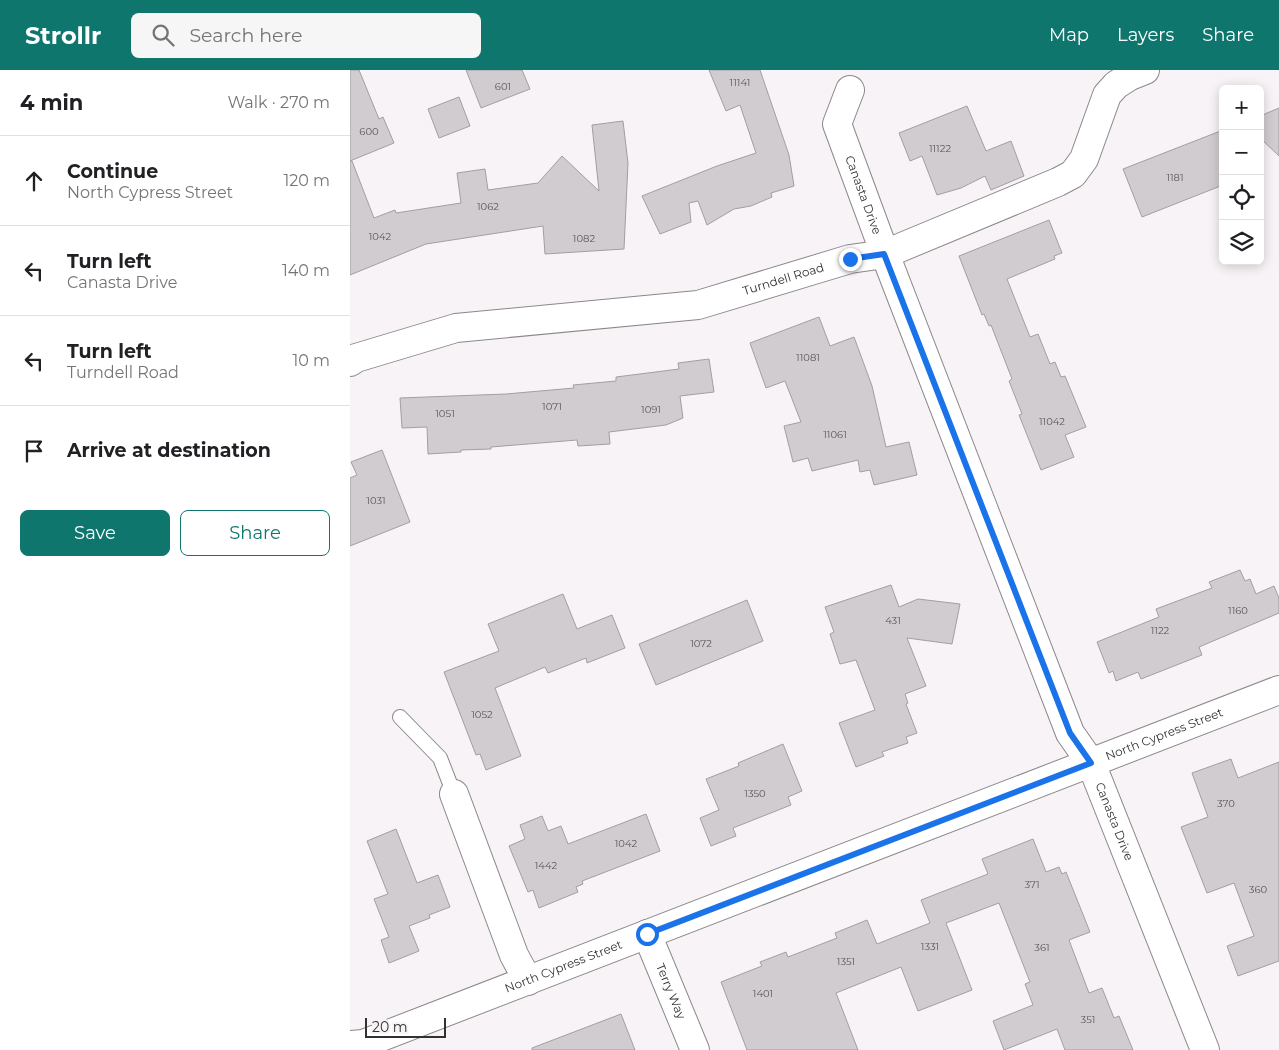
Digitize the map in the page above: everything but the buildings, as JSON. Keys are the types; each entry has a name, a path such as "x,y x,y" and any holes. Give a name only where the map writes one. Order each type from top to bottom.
{"street":[{"name":"Turndell Road","path":"350,362 356,358 456,328 698,305 850,259 884,254 1058,182 1073,174 1084,160 1108,95 1116,86 1130,76 1145,70"},
{"name":"Canasta Drive","path":"850,90 837,124 884,254 1070,733 1091,763 1205,1050"},
{"name":"North Cypress Street","path":"350,1045 363,1044 528,981 1279,690"},
{"path":"454,794 514,955 528,981"},
{"name":"Terry Way","path":"647,934 695,1050"}],"lane":[{"path":"400,718 440,758 454,794"}],"route":[{"path":"647,934 1091,763 1070,733 884,254 850,259"}]}
